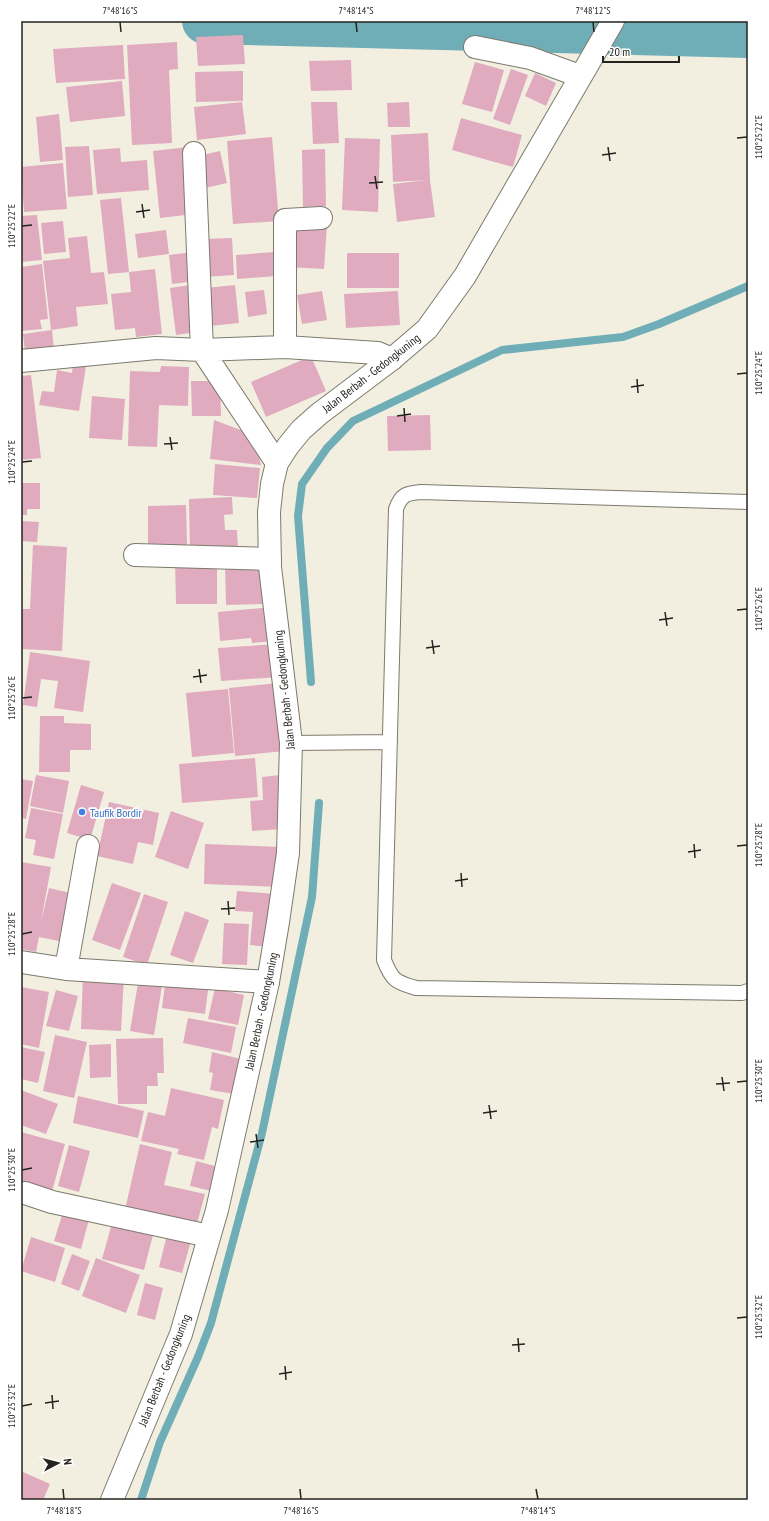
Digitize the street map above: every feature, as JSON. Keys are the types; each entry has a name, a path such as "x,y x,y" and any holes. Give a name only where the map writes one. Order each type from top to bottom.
{"street":[{"name":"Jalan Berbah - Gedongkuning","path":"112,1500 181,1334 218,1202 268,982 288,853 291,743 270,559 269,512 272,484 277,464 288,446 301,430 428,329 465,276 583,70 613,21"},
{"path":"475,47 583,70"},
{"path":"194,153 202,350 277,464"},
{"path":"285,347 285,220 321,218"},
{"path":"21,361 156,348 202,350 285,347 378,353 392,359"},
{"path":"135,555 270,559"},
{"path":"66,969 88,846"},
{"path":"21,962 66,969 268,982"},
{"path":"25,1193 52,1202 209,1236"}],"lane":[{"path":"748,502 421,492 411,492 403,496 399,501 396,509 384,960 391,977 403,984 416,988 748,991"},
{"path":"291,743 390,742"}],"building":[{"path":"243,35 245,64 198,66 196,37"},
{"path":"177,42 178,69 169,70 172,143 132,145 127,45"},
{"path":"123,45 125,79 56,83 53,49"},
{"path":"351,60 352,90 311,91 309,61"},
{"path":"475,62 504,70 492,112 462,104"},
{"path":"511,69 528,75 510,125 493,119"},
{"path":"243,71 243,101 196,102 195,72"},
{"path":"535,73 556,83 546,106 525,96"},
{"path":"122,81 125,116 70,122 66,87"},
{"path":"242,102 246,134 197,140 194,107"},
{"path":"311,102 337,102 339,143 313,144"},
{"path":"409,102 410,127 388,127 387,103"},
{"path":"59,114 63,160 40,162 36,117"},
{"path":"461,118 522,135 513,167 452,150"},
{"path":"428,133 430,180 435,217 397,222 393,184 426,180 393,182 391,135"},
{"path":"272,137 279,221 233,224 227,141"},
{"path":"345,138 380,139 378,212 342,210"},
{"path":"89,146 93,195 68,197 65,147"},
{"path":"188,147 194,214 160,218 153,151"},
{"path":"120,148 121,162 147,160 149,190 97,194 93,150"},
{"path":"325,149 326,206 303,207 302,150"},
{"path":"220,151 227,183 205,188 198,156"},
{"path":"63,163 67,209 24,212 21,167"},
{"path":"121,198 129,272 108,274 100,200"},
{"path":"37,215 42,260 21,262 21,216"},
{"path":"63,221 66,252 44,254 41,223"},
{"path":"290,222 327,225 324,269 287,267"},
{"path":"166,230 169,254 138,258 135,234"},
{"path":"87,236 91,273 104,272 108,304 76,307 78,326 51,330 43,261 70,258 68,238"},
{"path":"232,238 234,275 204,277 202,239"},
{"path":"193,252 197,281 172,284 169,255"},
{"path":"274,252 276,276 237,279 236,255"},
{"path":"347,253 399,253 399,288 347,288"},
{"path":"42,264 48,319 40,320 42,329 21,331 21,267"},
{"path":"155,269 162,334 136,337 135,328 115,330 111,294 131,292 129,272"},
{"path":"190,285 196,332 176,335 170,288"},
{"path":"235,285 239,323 210,326 206,288"},
{"path":"264,290 267,314 248,317 245,292"},
{"path":"322,291 327,320 302,324 297,295"},
{"path":"398,291 400,325 346,328 344,294"},
{"path":"52,330 54,349 25,353 23,334"},
{"path":"311,356 326,391 266,417 251,382"},
{"path":"73,364 86,366 79,411 39,405 42,391 54,392 57,370 72,373"},
{"path":"161,366 189,367 188,406 159,405 157,447 128,446 130,371 160,372"},
{"path":"31,375 41,458 21,460 21,376"},
{"path":"191,381 220,381 221,416 192,416"},
{"path":"92,396 125,399 122,440 89,438"},
{"path":"430,415 431,450 388,451 387,416"},
{"path":"214,420 254,435 261,465 210,459"},
{"path":"215,464 260,468 257,498 213,495"},
{"path":"21,483 40,483 40,509 27,509 27,515 21,515"},
{"path":"232,497 233,514 224,515 225,530 237,530 238,550 190,552 189,499"},
{"path":"186,505 187,545 148,546 148,506"},
{"path":"21,521 39,522 37,542 21,541"},
{"path":"33,545 67,547 62,651 21,649 21,609 30,609"},
{"path":"217,558 217,604 176,604 175,559"},
{"path":"225,563 262,563 263,604 226,605"},
{"path":"273,607 276,641 252,643 251,638 220,641 218,612"},
{"path":"277,644 279,677 221,681 218,648"},
{"path":"30,652 90,661 83,712 54,708 58,681 41,679 37,707 23,705"},
{"path":"278,683 285,751 235,756 229,688"},
{"path":"228,689 234,753 192,757 186,693"},
{"path":"40,716 64,716 64,723 91,724 91,750 70,750 70,772 39,772"},
{"path":"255,758 258,797 182,803 179,764"},
{"path":"36,775 69,781 63,813 30,806"},
{"path":"280,775 283,829 252,831 250,801 263,800 262,777"},
{"path":"21,779 33,781 26,819 21,818"},
{"path":"81,785 104,792 90,840 67,833"},
{"path":"109,802 159,813 153,845 138,842 133,864 97,856"},
{"path":"31,808 63,814 54,859 33,855 36,840 25,838"},
{"path":"171,811 204,823 188,869 155,857"},
{"path":"205,844 283,847 282,887 204,884"},
{"path":"21,862 51,867 41,922 49,888 79,895 69,943 39,937 36,952 21,949"},
{"path":"112,883 141,893 120,950 92,940"},
{"path":"237,891 275,894 271,947 250,945 253,912 235,911"},
{"path":"144,894 168,902 147,965 123,957"},
{"path":"185,911 209,920 193,963 170,955"},
{"path":"224,923 249,924 247,965 222,964"},
{"path":"83,974 124,975 121,1031 81,1029"},
{"path":"138,983 162,986 154,1035 130,1031"},
{"path":"165,984 208,990 205,1014 162,1008"},
{"path":"21,987 49,992 39,1048 21,1044"},
{"path":"215,988 244,995 238,1025 208,1019"},
{"path":"56,990 78,996 69,1031 46,1026"},
{"path":"188,1018 236,1027 231,1053 183,1043"},
{"path":"55,1035 87,1042 74,1098 43,1091"},
{"path":"163,1038 164,1073 157,1073 158,1086 147,1086 147,1104 118,1104 116,1039"},
{"path":"111,1044 111,1077 90,1078 89,1045"},
{"path":"21,1047 45,1052 38,1083 21,1079"},
{"path":"212,1052 241,1059 234,1094 210,1090 213,1073 209,1072"},
{"path":"171,1088 224,1100 218,1129 212,1127 204,1160 177,1154 179,1149 141,1141 148,1112 165,1116"},
{"path":"21,1090 58,1104 46,1134 21,1125"},
{"path":"78,1096 144,1111 138,1138 73,1123"},
{"path":"21,1132 65,1144 51,1195 21,1187"},
{"path":"140,1144 172,1152 164,1185 205,1194 195,1231 124,1214"},
{"path":"69,1145 90,1151 79,1192 58,1186"},
{"path":"196,1161 222,1168 216,1192 190,1186"},
{"path":"64,1209 90,1216 81,1249 54,1241"},
{"path":"114,1216 155,1227 144,1270 102,1259"},
{"path":"167,1235 191,1241 182,1273 159,1267"},
{"path":"31,1237 65,1248 55,1282 21,1271"},
{"path":"72,1254 90,1261 79,1291 61,1284"},
{"path":"96,1258 140,1275 126,1313 82,1296"},
{"path":"145,1283 163,1288 155,1320 137,1315"},
{"path":"23,1472 50,1484 43,1500 21,1500 21,1476"}],"waterway":[{"path":"205,21 748,35"},
{"path":"311,682 298,516 302,484 327,448 353,421 502,350 623,337 659,324 748,286"},
{"path":"141,1500 160,1442 198,1357 211,1323 262,1133 312,897 319,803"}],"place":[{"name":"Taufik Bordir","path":"82,812"}]}
